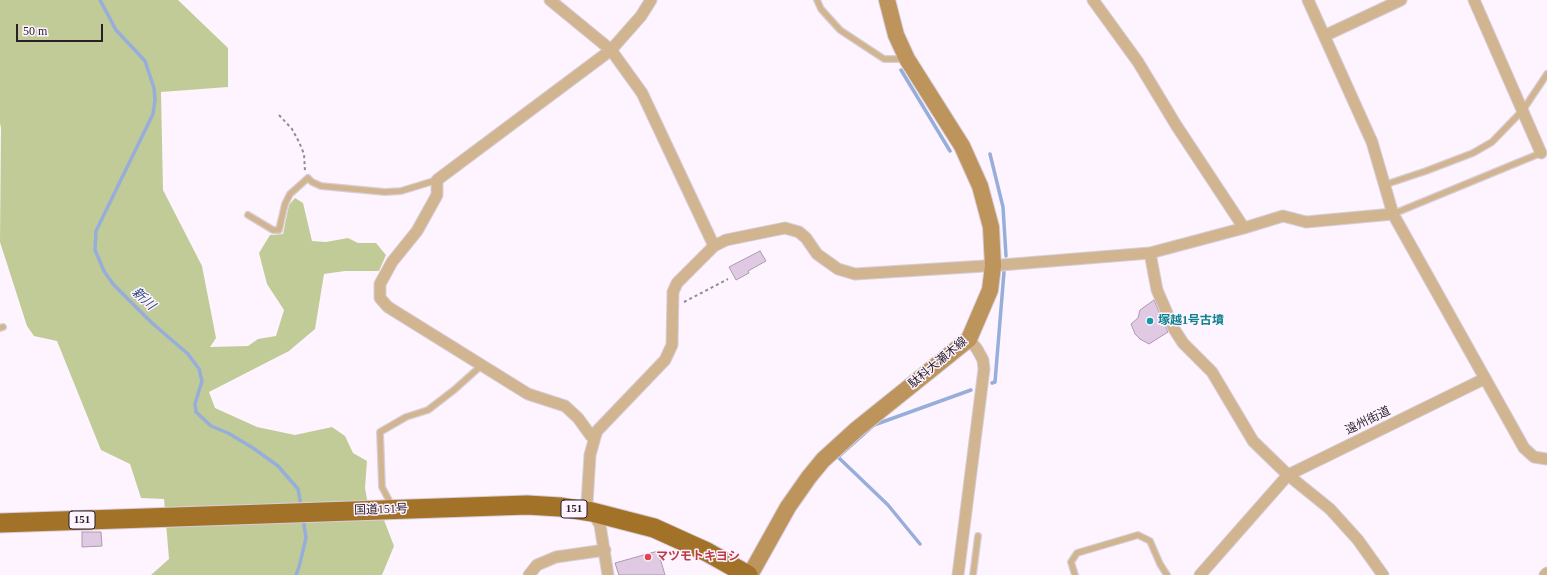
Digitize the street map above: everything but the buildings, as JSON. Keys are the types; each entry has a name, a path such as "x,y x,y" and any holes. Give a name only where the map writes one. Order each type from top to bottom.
{"highway":[{"name":"国道151号","path":"0,523 527,506 560,507 592,512 654,528 707,552 749,575"}],"main road":[{"name":"駄科大瀬木線","path":"749,575 788,507 823,460 857,429 969,339 990,290 993,266 991,227 980,186 962,146 907,59 896,35 887,0"}],"street":[{"path":"550,0 611,50 642,93 714,246"},
{"path":"595,437 591,436 578,418 565,406 528,394 388,307 380,298 380,284 392,262 417,231 437,195 437,180 611,50 641,16 651,0"},
{"path":"1093,0 1138,62 1176,125 1244,228"},
{"path":"1308,0 1372,142 1393,214 1524,448 1534,457 1547,459"},
{"path":"1324,36 1401,0"},
{"path":"1474,0 1541,153"},
{"path":"608,575 600,525 587,503 590,455 597,431 666,360 672,345 672,292 676,283 714,246 726,240 786,228 799,232 806,238 817,254 838,269 855,274 993,266 1150,253 1283,216 1306,222 1393,214"},
{"path":"1150,253 1157,290 1174,329 1183,343 1212,372 1252,441 1288,475 1330,509 1358,540 1383,575"},
{"path":"958,575 984,369 983,360 978,349 969,339"},
{"name":"遠州街道","path":"1200,575 1288,475 1484,379"},
{"path":"529,575 537,565 556,557 605,550"}],"lane":[{"path":"817,0 821,9 840,30 884,59 907,59"},
{"path":"1384,185 1473,153 1492,142 1523,110 1547,74"},
{"path":"1393,214 1541,153"},
{"path":"248,214 273,230 279,230 285,204 290,194 308,178 320,186 385,192 401,191 437,180"},
{"path":"390,510 382,487 380,432 406,416 428,410 454,390 482,365"},
{"path":"1075,575 1072,562 1077,553 1138,535 1150,541 1160,564 1167,575"},
{"path":"973,575 978,536"}],"path":[{"path":"279,115 292,128 299,142 304,154 305,170 308,178"},
{"path":"672,309 728,279"}],"green space":[{"path":"0,0 178,0 228,48 228,87 161,92 163,190 202,266 216,338 210,347 248,346 258,339 276,336 284,310 267,284 259,253 270,235 283,234 289,205 295,198 303,203 312,241 326,242 348,238 358,243 376,243 386,255 379,271 345,271 324,274 315,329 289,351 209,392 215,408 257,427 295,435 332,427 345,436 353,453 367,461 365,488 369,510 384,520 394,546 382,575 151,575 169,559 164,499 141,498 130,464 101,450 57,341 34,336 27,326 0,242"}],"waterway":[{"name":"新川","path":"100,0 116,30 145,61 154,88 155,100 153,114 96,231 95,250 104,271 113,284 152,323 188,354 199,369 202,381 195,404 196,412 211,426 228,433 253,448 278,466 298,489 301,506"},
{"path":"901,70 950,151"},
{"path":"990,154 1003,207 1006,256"},
{"path":"992,383 995,382 1004,272"},
{"path":"920,544 888,505 838,457 874,425 971,390"},
{"name":"新川","path":"296,575 306,538 303,518"}],"place":[{"name":"塚越1号古墳","path":"1150,321"},
{"name":"マツモトキヨシ","path":"648,557"}]}
